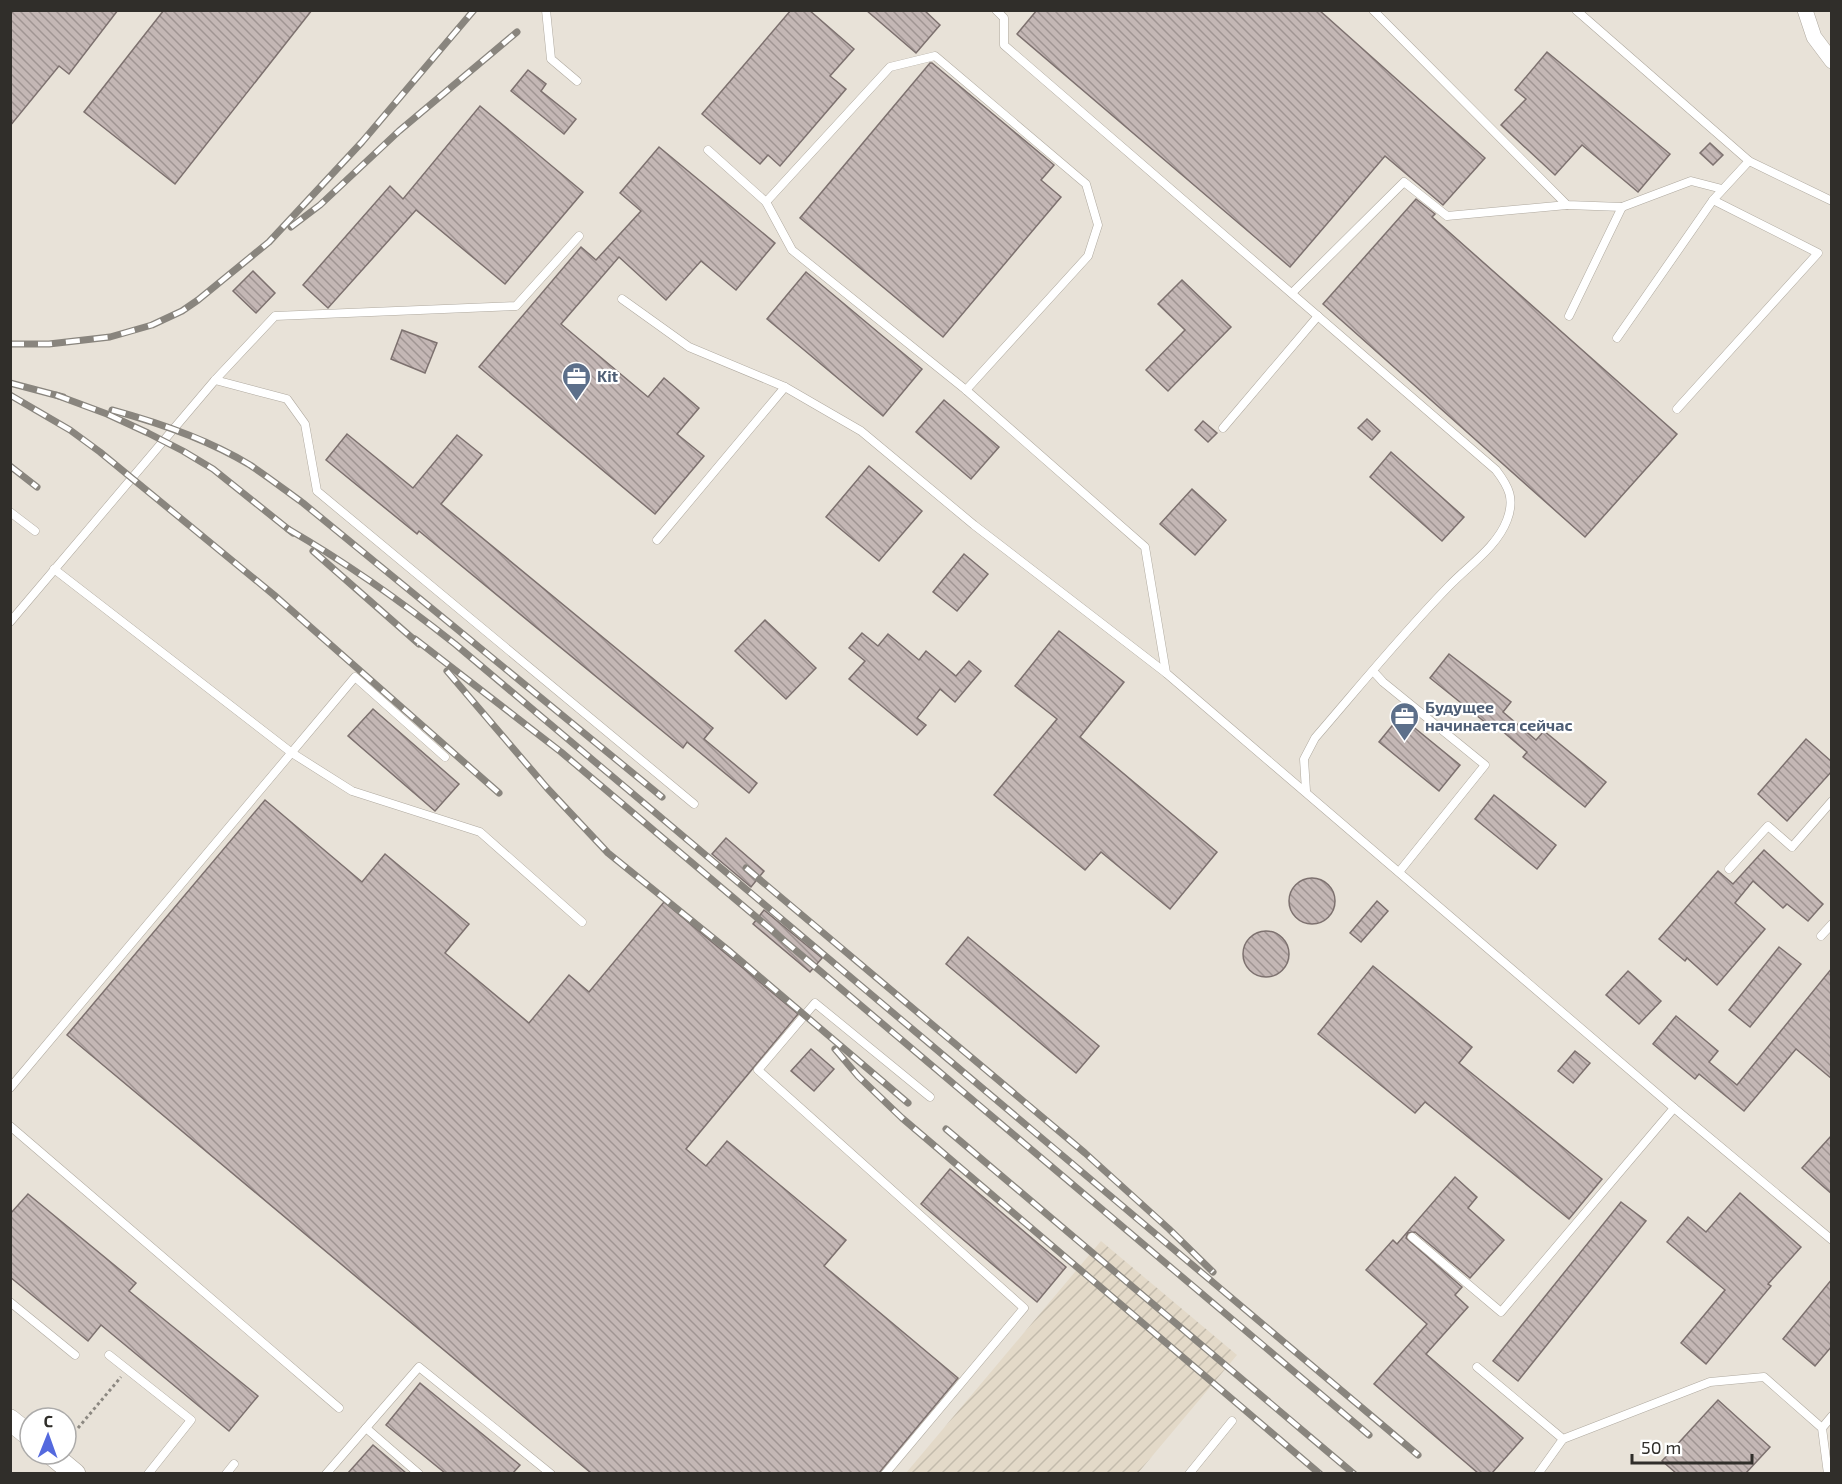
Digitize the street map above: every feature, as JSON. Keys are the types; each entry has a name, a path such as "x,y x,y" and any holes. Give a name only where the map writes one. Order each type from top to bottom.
{"street":[{"path":"1805,10 1814,37 1832,61"}],"lane":[{"path":"546,10 551,59 577,81"},
{"path":"996,10 1004,18 1004,45 1496,470 1509,488 1511,505 1506,522 1492,543 1448,586 1315,738 1304,759 1306,791"},
{"path":"1372,10 1567,205"},
{"path":"1576,10 1749,161 1832,201"},
{"path":"766,202 890,67 934,56 1086,184 1098,225 1088,256 966,390"},
{"path":"708,150 766,202 792,250 966,390 1144,547 1166,673"},
{"path":"1617,338 1713,200 1749,161"},
{"path":"1292,293 1404,182 1447,216 1567,205 1622,207 1691,181 1722,189"},
{"path":"1677,409 1818,253 1713,200"},
{"path":"1569,316 1622,207"},
{"path":"10,622 215,380 275,316 516,306 579,236"},
{"path":"622,299 689,347 785,387 861,431 974,525 1166,673 1674,1108 1832,1240"},
{"path":"1222,428 1318,316"},
{"path":"215,380 287,399 305,424 316,491 694,804"},
{"path":"657,540 785,387"},
{"path":"10,512 35,531"},
{"path":"54,569 292,753 352,791 480,832 582,922"},
{"path":"1373,671 1383,682 1485,765 1399,872"},
{"path":"10,1088 354,677 445,757"},
{"path":"1729,869 1767,826 1792,847 1832,801"},
{"path":"1821,936 1832,924"},
{"path":"885,1473 1024,1308 758,1070 815,1003 930,1097"},
{"path":"1412,1238 1502,1312 1674,1108"},
{"path":"10,1126 339,1408"},
{"path":"10,1302 75,1355"},
{"path":"109,1354 191,1420 148,1473"},
{"path":"326,1473 419,1367 551,1473"},
{"path":"1477,1367 1563,1439"},
{"path":"1538,1473 1563,1439 1710,1382 1764,1377 1822,1428 1828,1473"},
{"path":"1822,1428 1832,1416"},
{"path":"1190,1473 1232,1421"},
{"path":"366,1428 419,1473"},
{"path":"226,1473 234,1464"}],"path":[{"path":"78,1428 128,1369"}],"shaded area":[{"path":"1101,1241 1237,1355 1138,1473 906,1473"}],"building":[{"path":"14,10 118,10 69,74 59,66 10,126 10,15"},
{"path":"164,10 312,10 175,184 84,112"},
{"path":"791,10 809,10 854,49 830,76 846,89 780,166 768,155 760,164 702,114"},
{"path":"866,10 924,10 940,25 916,53"},
{"path":"1037,10 1319,10 1485,158 1443,205 1385,156 1290,267 1017,34"},
{"path":"1547,52 1670,154 1638,192 1582,145 1555,175 1501,125 1526,99 1515,90"},
{"path":"930,63 1054,165 1041,180 1061,197 943,337 800,218"},
{"path":"528,70 546,84 541,91 576,119 564,134 511,91"},
{"path":"480,106 583,192 505,284 416,210 328,308 303,285 390,186 403,199"},
{"path":"1710,143 1723,155 1713,165 1700,153"},
{"path":"659,147 775,243 736,290 701,261 666,300 619,257 561,324 648,397 664,378 699,408 677,434 704,456 655,514 479,367 581,247 596,260 641,211 620,193"},
{"path":"1416,199 1435,214 1432,217 1677,434 1585,537 1323,304"},
{"path":"253,271 275,293 256,313 233,291"},
{"path":"806,272 922,369 883,416 767,319"},
{"path":"1182,280 1231,327 1168,391 1146,370 1185,330 1158,304"},
{"path":"402,330 437,343 425,373 391,359"},
{"path":"944,400 999,447 971,479 916,432"},
{"path":"1367,419 1380,431 1372,440 1358,428"},
{"path":"1203,421 1217,433 1208,442 1195,430"},
{"path":"347,434 413,488 457,435 482,455 441,504 713,728 704,739 757,783 749,793 687,742 683,748 419,531 417,534 326,460"},
{"path":"1391,452 1464,517 1442,541 1370,477"},
{"path":"869,466 922,511 879,561 826,517"},
{"path":"1192,489 1226,520 1195,555 1160,524"},
{"path":"964,554 988,574 957,611 933,592"},
{"path":"765,620 816,668 786,699 735,651"},
{"path":"1059,631 1124,682 1080,737 1217,852 1170,909 1101,852 1085,870 994,795 1057,719 1015,686"},
{"path":"862,633 878,646 888,634 919,660 926,651 956,676 969,661 981,671 955,702 940,689 917,718 926,725 917,735 849,679 865,661 849,648"},
{"path":"1449,654 1511,702 1503,712 1536,740 1544,731 1606,782 1585,807 1523,757 1527,752 1494,724 1491,727 1430,678"},
{"path":"373,709 459,784 435,811 348,736"},
{"path":"1400,716 1460,765 1439,791 1379,742"},
{"path":"1806,739 1832,762 1832,771 1787,821 1758,794"},
{"path":"1494,795 1556,845 1537,869 1475,819"},
{"path":"265,800 362,882 385,854 469,924 445,953 529,1023 569,975 589,992 664,902 798,1014 686,1149 706,1166 727,1141 846,1240 824,1266 958,1378 879,1473 591,1473 67,1035"},
{"path":"726,838 764,871 751,887 712,854"},
{"path":"1764,850 1823,904 1808,921 1787,904 1783,908 1753,881 1735,903 1765,929 1717,985 1687,958 1685,961 1659,939 1718,871 1733,884"},
{"path":"1312,878 1328,885 1335,901 1328,917 1312,924 1296,917 1289,901 1296,885"},
{"path":"1377,901 1388,911 1361,942 1350,933"},
{"path":"764,910 822,958 810,972 753,924"},
{"path":"1266,931 1282,938 1289,954 1282,970 1266,977 1250,970 1243,954 1250,938"},
{"path":"968,937 1099,1046 1076,1073 946,964"},
{"path":"1779,947 1801,964 1750,1027 1729,1010"},
{"path":"1373,966 1472,1047 1459,1063 1602,1179 1569,1219 1425,1102 1415,1113 1318,1034"},
{"path":"1832,968 1832,1079 1796,1049 1744,1111 1699,1074 1695,1079 1653,1044 1676,1016 1718,1051 1709,1062 1737,1085"},
{"path":"1628,971 1661,1001 1639,1024 1606,995"},
{"path":"811,1049 834,1069 814,1091 791,1071"},
{"path":"1575,1051 1590,1063 1573,1083 1558,1071"},
{"path":"1832,1135 1832,1194 1802,1168"},
{"path":"950,1169 1066,1267 1037,1302 921,1204"},
{"path":"1455,1177 1477,1197 1468,1208 1504,1240 1470,1278 1415,1232 1408,1233 1406,1238 1462,1287 1455,1295 1468,1307 1426,1354 1523,1438 1492,1473 1478,1473 1374,1384 1427,1324 1366,1270 1393,1240 1397,1244"},
{"path":"1740,1193 1801,1247 1768,1284 1771,1286 1706,1364 1681,1343 1725,1290 1667,1242 1688,1217 1706,1232"},
{"path":"28,1194 136,1283 129,1291 258,1396 229,1431 101,1325 88,1341 10,1277 10,1214"},
{"path":"1621,1202 1646,1221 1518,1381 1493,1361"},
{"path":"1832,1279 1832,1346 1815,1366 1783,1339"},
{"path":"420,1383 520,1465 513,1473 445,1473 386,1425"},
{"path":"1718,1400 1770,1447 1746,1473 1676,1473 1662,1461"},
{"path":"373,1445 406,1473 348,1473"}],"railway":[{"path":"10,344 49,344 110,337 152,325 182,311 198,300 269,242 362,142 474,10"},
{"path":"291,227 320,205 399,131 517,32"},
{"path":"10,383 63,397"},
{"path":"10,395 70,430 100,452 274,595 499,793"},
{"path":"56,395 107,414 183,451 213,469 293,533"},
{"path":"112,410 165,426 200,440 234,456 263,474 303,503 662,797"},
{"path":"10,466 37,487"},
{"path":"288,529 332,555 455,644 1418,1455"},
{"path":"313,551 419,644"},
{"path":"415,639 561,752 1369,1435"},
{"path":"447,671 547,788 608,853 728,950 908,1103"},
{"path":"746,868 1085,1153 1213,1272"},
{"path":"835,1049 858,1076 902,1118 1320,1474"},
{"path":"946,1129 1354,1474"}],"place":[{"name":"Kit","path":"576,402"},
{"name":"Будущее начинается сейчас","path":"1404,742"}]}
